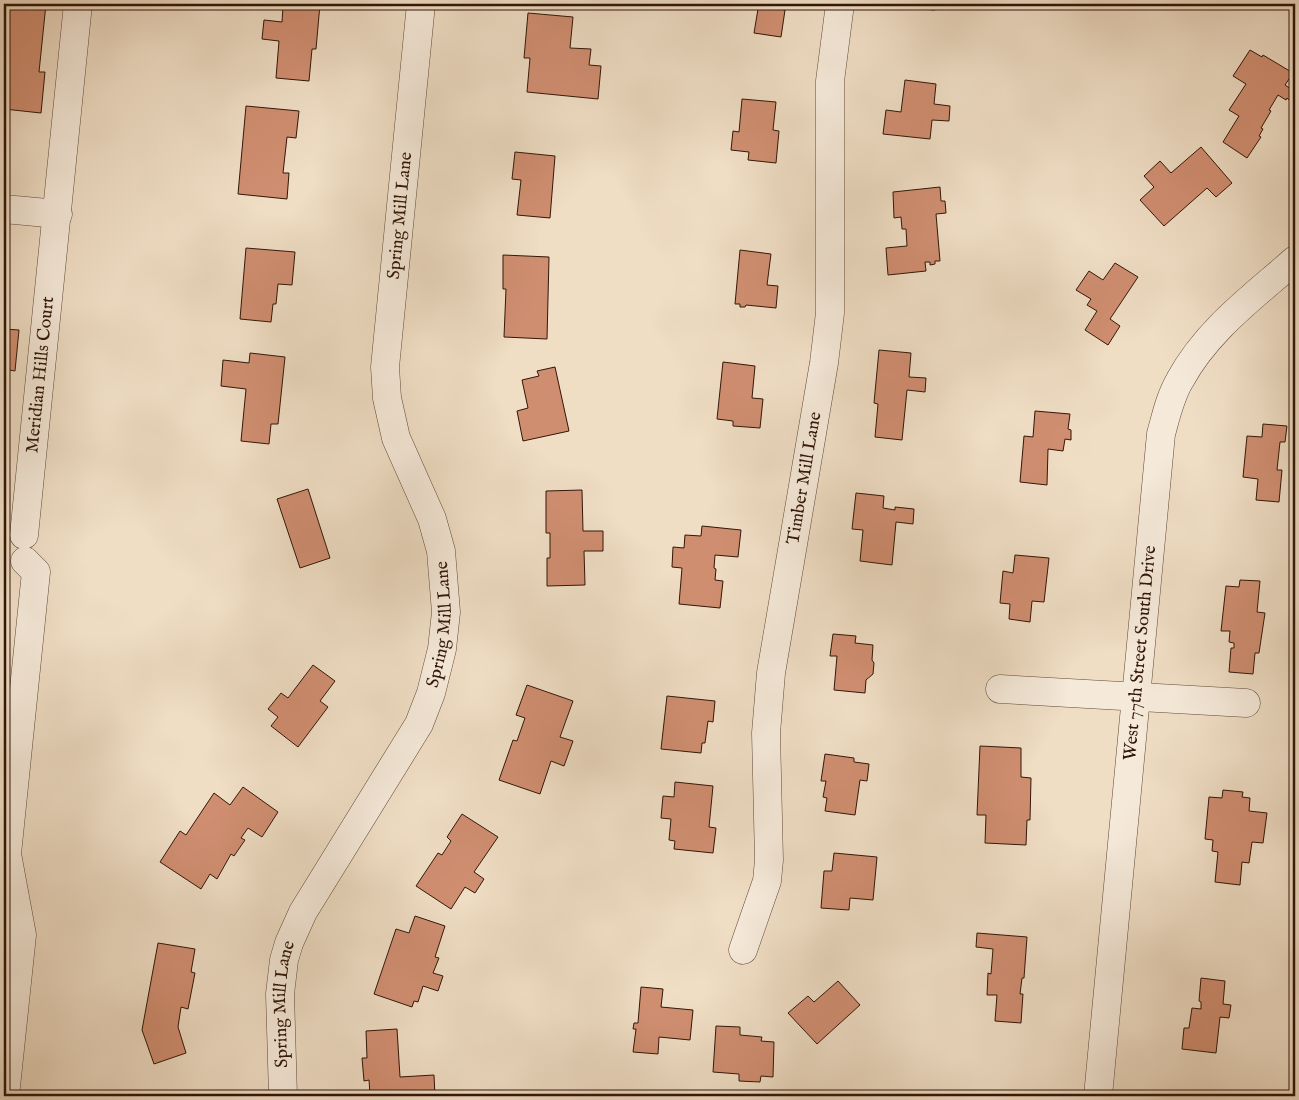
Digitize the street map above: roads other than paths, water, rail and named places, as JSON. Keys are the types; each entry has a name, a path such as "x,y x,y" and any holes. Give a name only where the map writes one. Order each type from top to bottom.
{"street":[{"name":"Meridian Hills Court","path":"11,908 7,854 36,572 25,548 78,4"},
{"name":"Spring Mill Lane","path":"283,1096 280,994 284,960 289,943 303,912 419,724 432,693 442,649 446,612 441,551 432,520 396,438 387,398 385,367 421,4"},
{"name":"Timber Mill Lane","path":"743,950 767,881 769,860 766,733 771,673 824,363 830,313 830,81 840,4"},
{"path":"4,209 58,214"},
{"name":"West 77th Street South Drive","path":"1098,1096 1161,434 1170,402 1179,381 1196,353 1218,327 1295,260"},
{"path":"1000,689 1246,703"},
{"path":"5,1096 22,935 11,908"}]}
